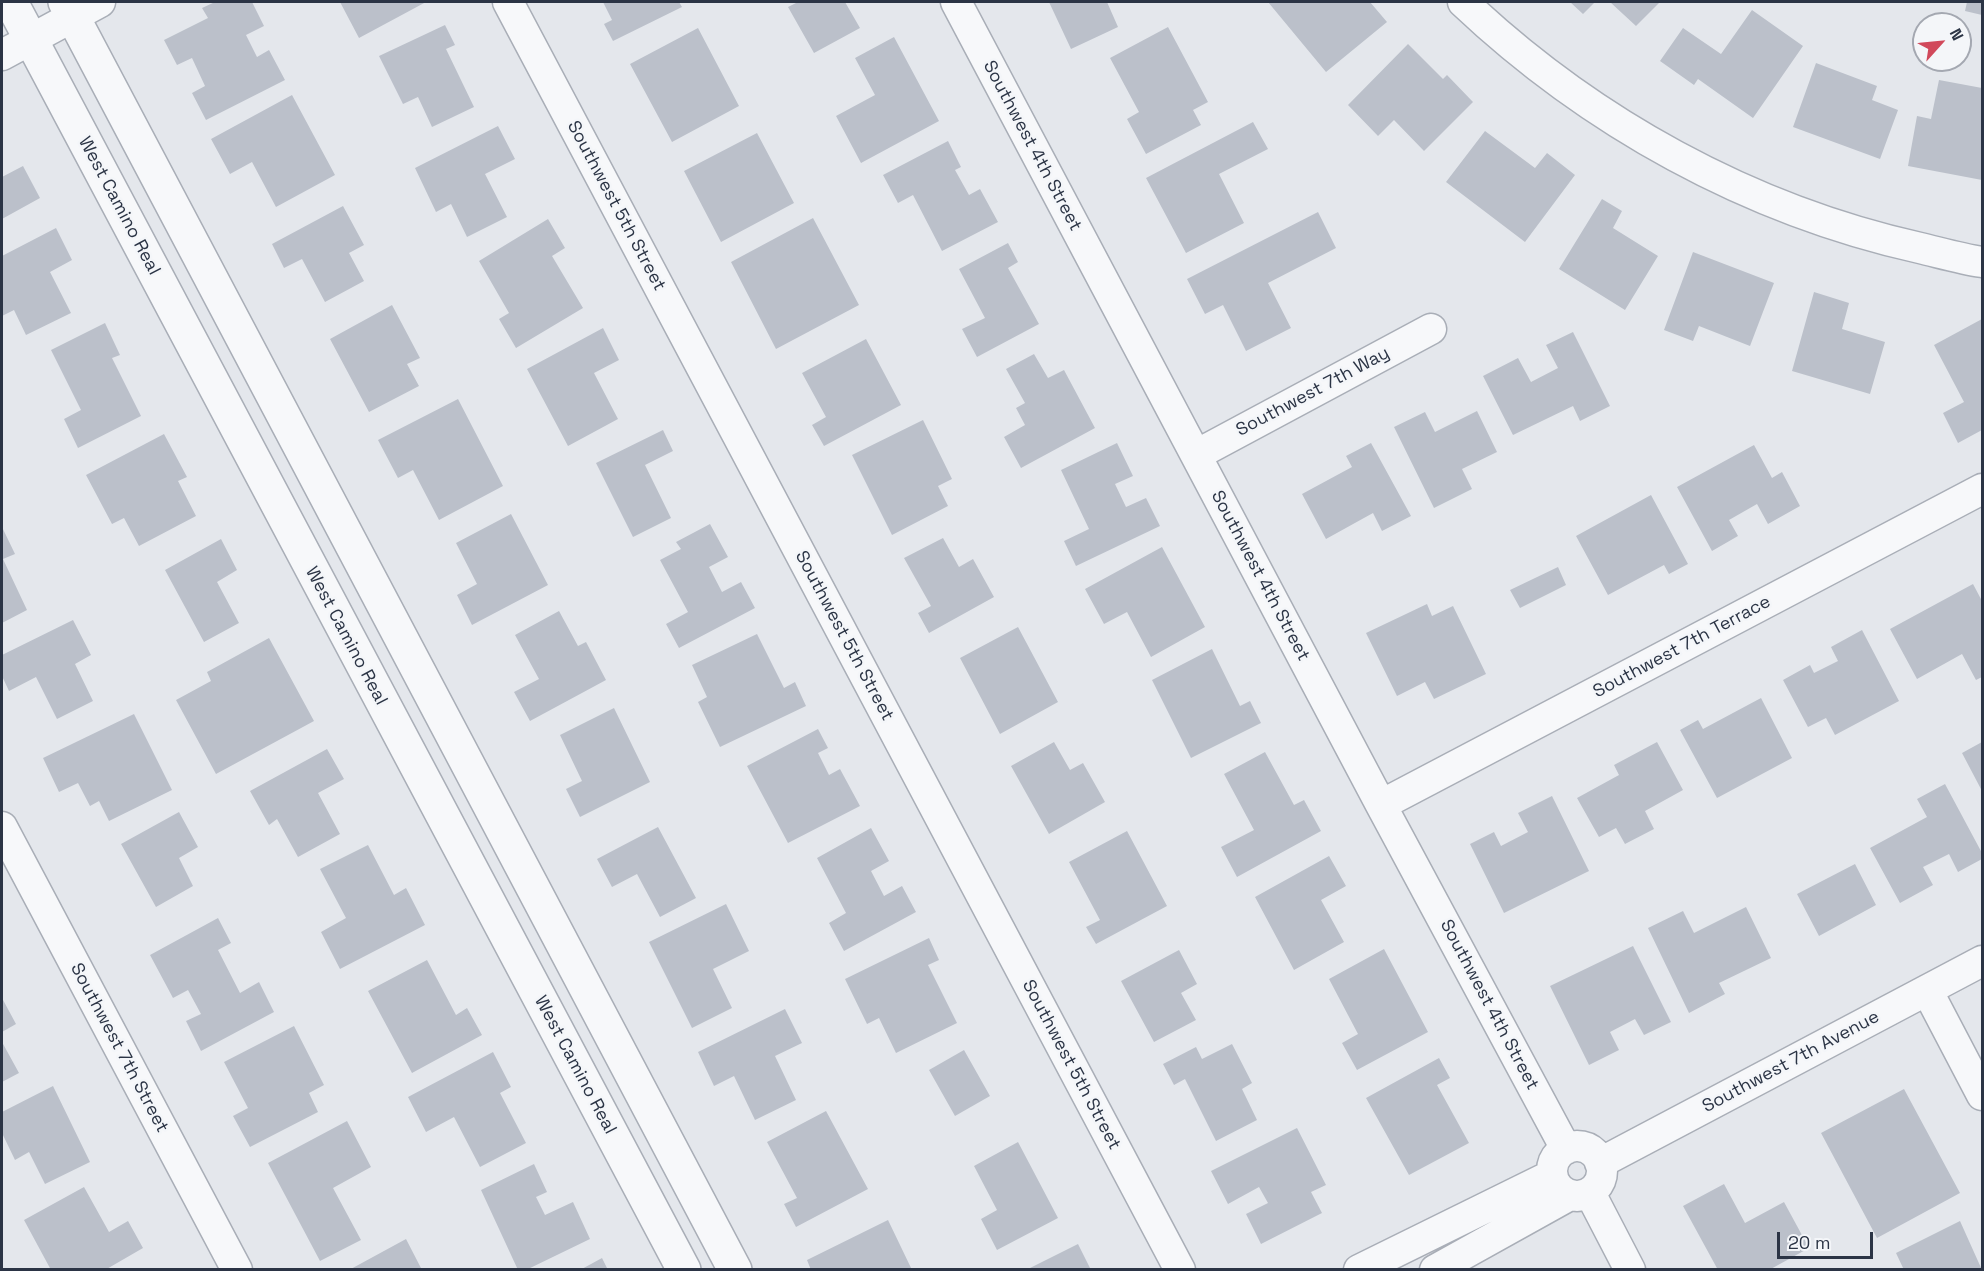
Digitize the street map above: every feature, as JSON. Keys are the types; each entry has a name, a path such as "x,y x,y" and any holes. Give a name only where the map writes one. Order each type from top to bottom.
{"street":[{"name":"West Camino Real","path":"11,2 684,1269"},
{"name":"Southwest 5th Street","path":"508,2 1180,1269"},
{"name":"Southwest 4th Street","path":"956,2 1381,806 1570,1178 1630,1269"},
{"path":"1463,2 1537,66 1590,105 1644,139 1730,184 1820,220 1882,239 1983,262"},
{"path":"2,55 79,6 456,740 735,1269"},
{"name":"Southwest 7th Way","path":"1196,455 1431,329"},
{"name":"Southwest 7th Terrace","path":"1381,806 1983,489"},
{"path":"414,763 456,740"},
{"name":"Southwest 7th Street","path":"2,827 237,1269"},
{"name":"Southwest 7th Avenue","path":"1570,1178 1583,1147 1597,1156 1600,1163 1983,961"},
{"path":"1927,990 1983,1095"},
{"path":"1359,1269 1570,1178"},
{"path":"1435,1269 1570,1178"}],"building":[{"path":"215,2 252,2 264,26 246,35 257,57 269,50 285,80 206,120 192,93 205,86 192,58 177,65 164,40 208,18 202,8"},
{"path":"340,2 426,2 359,38"},
{"path":"603,2 679,2 682,7 613,41 604,24 612,20"},
{"path":"798,2 845,2 860,28 814,53 788,7"},
{"path":"1049,2 1107,2 1118,27 1071,49"},
{"path":"1268,2 1370,2 1387,22 1326,72"},
{"path":"1570,2 1595,2 1583,14"},
{"path":"1610,2 1660,2 1636,26"},
{"path":"1967,2 1982,2 1982,15 1965,11"},
{"path":"1752,10 1803,46 1753,118 1698,79 1694,85 1660,61 1683,28 1721,54"},
{"path":"445,25 455,45 446,49 474,107 432,127 418,97 403,104 379,56"},
{"path":"1168,27 1208,102 1193,110 1201,125 1146,154 1127,119 1139,112 1110,58"},
{"path":"698,28 739,106 672,142 630,64"},
{"path":"894,37 939,121 861,163 836,116 875,95 855,58"},
{"path":"1408,44 1443,79 1447,75 1473,102 1424,151 1394,120 1378,136 1348,105"},
{"path":"1816,63 1877,86 1872,100 1898,110 1880,159 1793,127"},
{"path":"1939,80 1982,88 1982,180 1908,166 1917,116 1931,119"},
{"path":"292,95 335,175 276,207 252,162 230,174 211,139"},
{"path":"1253,122 1268,149 1219,174 1244,223 1186,253 1146,178"},
{"path":"498,126 515,159 485,174 507,217 467,237 451,204 436,212 415,168"},
{"path":"1485,131 1535,168 1547,153 1575,175 1525,242 1446,182"},
{"path":"757,133 794,203 721,242 684,171"},
{"path":"948,141 961,167 955,170 969,195 980,189 998,222 942,251 913,195 898,203 883,175"},
{"path":"23,166 40,198 2,219 2,177"},
{"path":"1602,199 1622,211 1613,228 1658,256 1625,310 1559,269"},
{"path":"343,206 364,245 349,253 364,281 325,302 302,259 284,268 272,244"},
{"path":"1318,212 1336,248 1268,283 1291,328 1246,351 1223,305 1205,314 1187,279"},
{"path":"813,218 859,305 776,349 731,262"},
{"path":"548,219 565,248 552,256 583,308 516,348 499,319 509,313 479,261"},
{"path":"56,228 72,260 50,272 71,313 26,335 14,310 2,316 2,256"},
{"path":"1008,243 1018,262 1008,268 1039,324 977,357 962,329 985,318 959,269"},
{"path":"1693,252 1774,283 1750,346 1699,326 1693,341 1664,330"},
{"path":"1814,292 1849,303 1842,329 1885,342 1870,394 1792,371"},
{"path":"392,305 420,358 407,364 419,386 369,412 330,339"},
{"path":"1982,319 1982,430 1958,443 1943,413 1964,402 1934,345"},
{"path":"105,323 120,355 112,358 141,416 78,448 64,419 81,410 51,350"},
{"path":"603,328 619,360 594,373 618,419 568,446 527,369"},
{"path":"1573,332 1610,406 1580,421 1573,406 1513,435 1483,376 1518,358 1531,382 1558,368 1546,345"},
{"path":"866,339 901,405 824,446 812,425 826,417 802,373"},
{"path":"1034,354 1048,378 1064,370 1095,428 1021,468 1004,437 1025,425 1016,408 1025,403 1006,369"},
{"path":"458,399 503,486 439,520 413,470 398,478 378,440"},
{"path":"1477,411 1497,452 1462,469 1472,489 1434,508 1394,427 1425,412 1435,432"},
{"path":"923,420 952,479 938,486 948,506 892,535 852,455"},
{"path":"663,430 673,451 645,465 671,518 633,537 596,463"},
{"path":"164,434 187,477 178,481 196,516 139,546 124,518 112,524 86,475"},
{"path":"1117,443 1133,476 1115,484 1126,507 1146,498 1160,526 1076,566 1064,541 1089,529 1061,470"},
{"path":"1371,443 1411,516 1382,531 1373,513 1326,539 1302,494 1352,467 1346,456"},
{"path":"1754,445 1772,478 1782,472 1800,506 1768,524 1757,504 1729,520 1738,536 1712,551 1677,487"},
{"path":"1651,495 1688,564 1669,574 1664,565 1608,595 1576,536"},
{"path":"511,514 548,585 472,625 457,595 477,584 456,543"},
{"path":"710,524 728,557 709,567 722,592 741,582 755,608 679,648 666,624 688,612 660,560 681,549 676,542"},
{"path":"2,527 15,554 3,559 27,610 2,623"},
{"path":"943,538 959,567 973,559 994,597 929,633 918,613 931,606 904,558"},
{"path":"221,539 237,570 217,582 239,623 204,642 165,570"},
{"path":"1162,547 1205,627 1151,657 1127,612 1104,624 1085,589"},
{"path":"1558,567 1566,585 1520,608 1510,590"},
{"path":"1973,584 1982,601 1982,677 1976,680 1962,654 1917,679 1890,629"},
{"path":"1427,604 1432,616 1453,606 1486,674 1434,699 1425,682 1397,696 1366,633"},
{"path":"559,611 578,646 586,642 606,680 530,721 514,692 539,679 515,635"},
{"path":"73,620 91,655 75,664 93,701 57,719 36,677 9,691 2,676 2,655"},
{"path":"1018,627 1058,702 1000,734 960,658"},
{"path":"1862,630 1899,701 1835,735 1826,718 1808,727 1783,680 1810,665 1814,673 1838,661 1831,647"},
{"path":"757,634 784,688 795,682 806,706 720,747 698,702 707,697 692,665"},
{"path":"269,638 314,721 216,774 176,700 211,681 207,672"},
{"path":"1212,649 1240,706 1250,701 1261,723 1191,758 1152,680"},
{"path":"1761,698 1792,758 1717,798 1680,730 1698,720 1703,729"},
{"path":"614,708 650,782 580,817 566,789 582,781 560,735"},
{"path":"134,714 172,790 109,821 99,801 90,806 78,783 59,792 43,758"},
{"path":"818,729 828,748 818,753 829,775 840,769 860,806 788,843 747,766"},
{"path":"1054,742 1070,770 1083,763 1105,802 1049,834 1011,766"},
{"path":"1657,742 1683,790 1645,811 1654,829 1625,844 1616,828 1599,837 1577,798 1619,775 1614,765"},
{"path":"1982,742 1982,791 1962,753"},
{"path":"327,749 344,779 318,793 340,834 298,857 277,819 269,825 250,791"},
{"path":"1265,752 1294,805 1304,800 1321,831 1237,877 1221,847 1254,830 1224,774"},
{"path":"1945,784 1982,853 1982,859 1958,872 1949,854 1923,867 1933,885 1900,903 1870,848 1927,817 1917,799"},
{"path":"1552,796 1589,871 1504,913 1470,844 1494,832 1501,846 1528,832 1518,813"},
{"path":"179,812 198,847 179,858 193,886 156,907 121,844"},
{"path":"658,827 696,898 660,917 637,874 612,887 597,859"},
{"path":"871,828 889,861 871,871 884,896 902,886 916,912 844,951 829,923 846,913 817,858"},
{"path":"1127,831 1167,906 1096,944 1086,927 1100,920 1069,862"},
{"path":"368,845 394,895 406,888 425,925 340,969 321,932 346,918 320,869"},
{"path":"1329,856 1346,886 1321,900 1344,942 1294,970 1255,897"},
{"path":"1855,864 1876,905 1819,936 1797,894"},
{"path":"726,904 749,951 713,969 732,1008 692,1028 649,942"},
{"path":"1746,907 1771,958 1719,983 1725,994 1689,1013 1648,928 1683,911 1694,933"},
{"path":"218,918 231,943 218,950 240,993 259,982 274,1012 201,1051 186,1021 201,1014 188,990 173,998 150,955"},
{"path":"929,938 939,960 928,965 957,1023 896,1053 879,1018 867,1024 845,979"},
{"path":"1633,946 1671,1022 1644,1035 1635,1019 1610,1032 1619,1050 1589,1065 1550,986"},
{"path":"1384,949 1428,1032 1357,1070 1342,1043 1358,1034 1329,979"},
{"path":"1179,950 1197,984 1181,993 1196,1020 1154,1042 1121,981"},
{"path":"427,960 456,1015 467,1008 482,1035 412,1073 368,991"},
{"path":"2,998 16,1024 2,1032"},
{"path":"785,1009 802,1043 775,1056 796,1100 755,1120 734,1076 714,1086 698,1052"},
{"path":"294,1026 324,1085 309,1093 318,1112 250,1147 233,1116 248,1108 224,1062"},
{"path":"2,1042 19,1073 2,1082"},
{"path":"1232,1044 1252,1083 1242,1089 1257,1120 1216,1141 1185,1079 1174,1085 1163,1064 1196,1047 1202,1059"},
{"path":"964,1050 990,1096 955,1116 929,1070"},
{"path":"493,1052 511,1087 500,1093 526,1143 480,1167 454,1117 426,1132 408,1097"},
{"path":"1439,1058 1450,1078 1437,1085 1469,1143 1409,1175 1366,1098"},
{"path":"53,1086 90,1162 45,1184 29,1152 15,1160 2,1133 2,1112"},
{"path":"1904,1089 1960,1193 1877,1238 1821,1133"},
{"path":"826,1111 868,1189 796,1227 784,1204 797,1198 767,1142"},
{"path":"347,1121 371,1167 333,1188 361,1240 320,1261 268,1163"},
{"path":"1297,1128 1326,1185 1311,1192 1322,1213 1261,1244 1246,1214 1268,1203 1259,1187 1228,1204 1211,1171"},
{"path":"1018,1142 1058,1218 997,1250 981,1219 997,1210 974,1166"},
{"path":"534,1164 547,1192 536,1197 545,1215 573,1202 590,1239 526,1270 518,1270 481,1190"},
{"path":"1724,1184 1745,1223 1784,1202 1809,1248 1769,1270 1718,1270 1683,1206"},
{"path":"84,1187 109,1232 128,1221 143,1248 105,1270 51,1270 24,1220"},
{"path":"888,1220 912,1270 811,1270 807,1260"},
{"path":"1960,1221 1982,1270 1904,1270 1896,1253"},
{"path":"406,1239 422,1270 349,1270"},
{"path":"1078,1244 1091,1270 1026,1270"},
{"path":"602,1258 608,1270 580,1270"}]}
